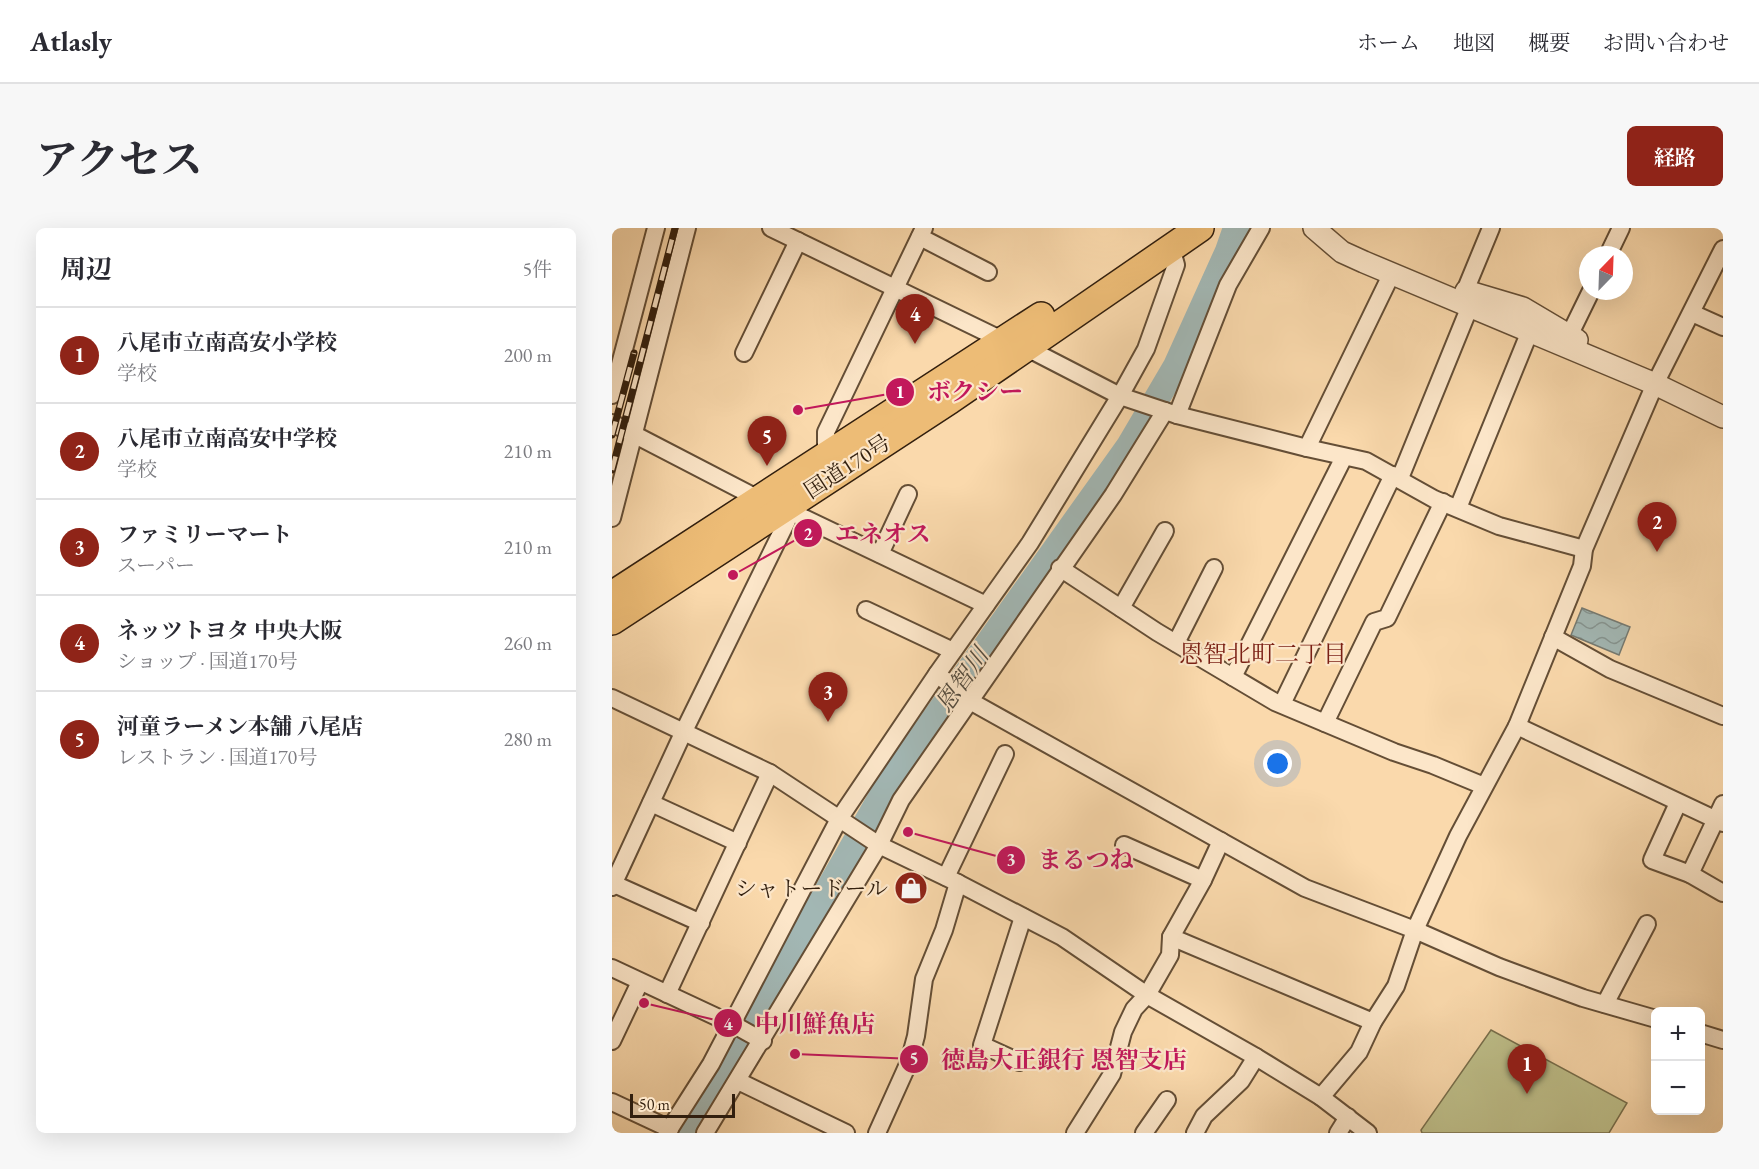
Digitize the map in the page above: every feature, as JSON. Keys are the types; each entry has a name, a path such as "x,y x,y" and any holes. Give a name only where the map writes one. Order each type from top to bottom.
{"highway":[{"name":"国道170号","path":"612,621 774,506 826,456 1014,344 1172,237 1200,228"},
{"name":"国道170号","path":"612,595 774,506 932,412 1014,344"}],"street":[{"path":"612,395 657,228"},
{"path":"612,518 687,228"},
{"path":"771,228 1126,398 1168,412 1307,448 1366,460 1450,505 1499,526 1584,549"},
{"path":"705,1133 762,1041 901,800 1168,412 1228,285 1262,228"},
{"path":"1314,228 1342,252 1395,274 1468,298 1523,308 1655,384"},
{"path":"1282,704 1397,476 1468,298 1491,228"},
{"path":"1612,246 1621,228"},
{"path":"826,456 826,432 922,232 988,272"},
{"path":"612,1102 669,1131 734,1025 841,821 953,651 1030,543 1126,398 1176,265 1172,237"},
{"path":"744,353 798,241"},
{"path":"1321,1098 1359,1052 1373,1022 1396,986 1415,930 1484,786 1517,726 1582,566 1584,549 1655,384 1722,253"},
{"path":"1307,448 1395,274"},
{"path":"1468,298 1530,331 1655,384 1723,417"},
{"path":"1569,336 1587,300"},
{"path":"1692,313 1723,327"},
{"path":"1325,723 1374,622 1387,618 1450,505 1530,331"},
{"path":"612,423 774,506 986,605"},
{"path":"1233,677 1344,457"},
{"path":"879,554 908,494"},
{"path":"701,923 613,885 684,731 787,521 774,506"},
{"path":"1121,608 1165,531"},
{"path":"1060,568 1176,643 1282,704 1394,752 1484,786"},
{"path":"1176,643 1214,568"},
{"path":"866,610 953,651"},
{"path":"1553,637 1610,669 1723,716"},
{"path":"938,676 969,700 1305,888 1415,930 1499,967 1651,1018"},
{"path":"612,698 770,773 878,843 1062,938 1147,994 1257,1057 1321,1098 1368,1133"},
{"path":"1517,726 1719,822"},
{"path":"877,1133 909,1062 916,1036 924,979 944,930 952,880 1005,754"},
{"path":"667,994 770,773"},
{"path":"1678,802 1652,860 1690,874 1723,893"},
{"path":"651,804 738,843"},
{"path":"1690,874 1719,822 1723,804"},
{"path":"1080,1131 1112,1074 1123,1032 1134,1009 1147,994 1170,955 1171,937 1203,880 1221,841"},
{"path":"1124,845 1203,880"},
{"path":"1019,1062 982,1045 1023,917"},
{"path":"1605,1004 1647,924"},
{"path":"1171,937 1373,1022"},
{"path":"612,968 734,1025 762,1041"},
{"path":"612,1041 640,982"},
{"path":"1705,1034 1723,1040"},
{"path":"1195,1133 1204,1116 1241,1081 1257,1057"},
{"path":"738,1081 846,1133"},
{"path":"1144,1133 1167,1100"},
{"path":"1338,1133 1348,1117"}],"green space":[{"path":"1491,1030 1627,1103 1609,1133 1422,1133 1421,1130"}],"water":[{"path":"1582,608 1630,627 1619,655 1571,635"}],"waterway":[{"name":"恩智川","path":"686,1133 723,1073 892,778 1129,446 1176,366 1228,251 1236,228"}],"railway":[{"path":"612,470 675,228"},
{"path":"612,435 634,353"}],"place":[{"name":"ネッツトヨタ 中央大阪","path":"915,344"},
{"name":"ボクシー","path":"798,410"},
{"name":"河童ラーメン本舗 八尾店","path":"767,466"},
{"name":"八尾市立南高安中学校","path":"1657,552"},
{"name":"エネオス","path":"733,575"},
{"name":"ファミリーマート","path":"828,722"},
{"name":"まるつね","path":"908,832"},
{"name":"シャトードール","path":"911,888"},
{"name":"中川鮮魚店","path":"644,1003"},
{"name":"徳島大正銀行 恩智支店","path":"795,1054"},
{"name":"八尾市立南高安小学校","path":"1527,1094"}],"district":[{"name":"恩智北町二丁目","path":"1263,654"}]}
